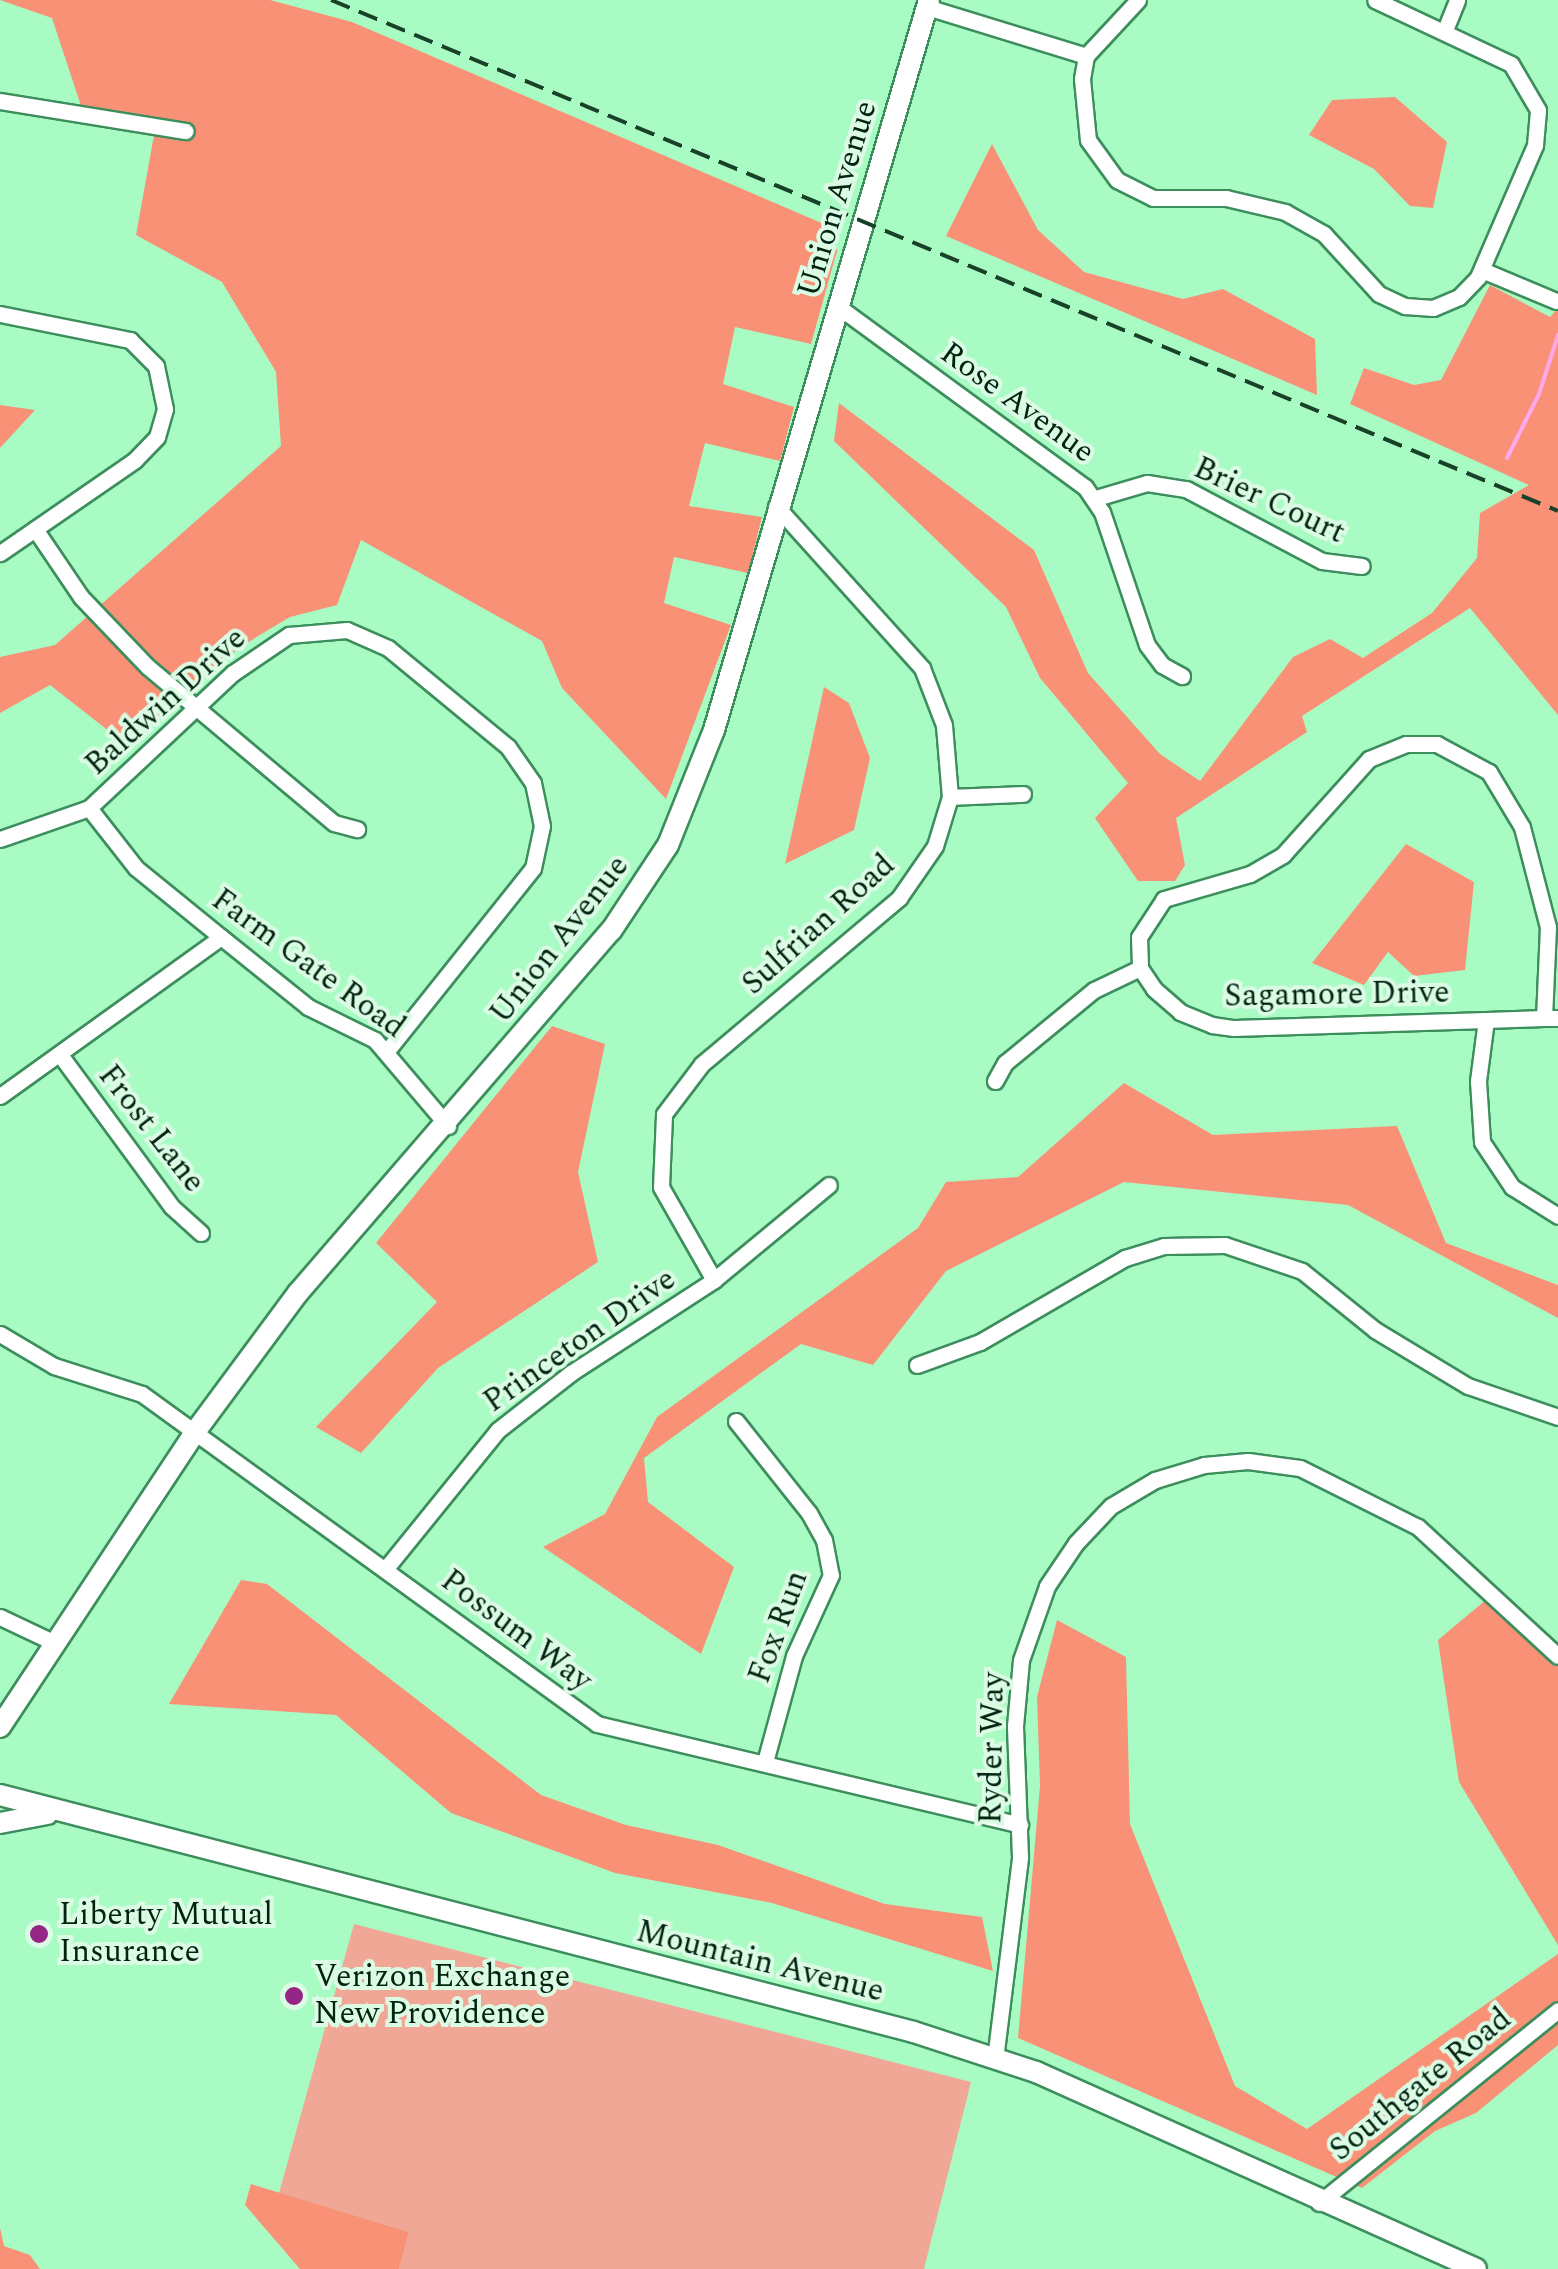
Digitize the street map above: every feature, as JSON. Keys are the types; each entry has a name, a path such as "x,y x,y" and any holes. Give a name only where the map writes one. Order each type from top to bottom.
{"main road":[{"name":"Union Avenue","path":"0,1727 195,1432 298,1293 448,1126 611,931 668,845 714,730 776,506 928,4"},
{"name":"Mountain Avenue","path":"0,1795 895,2027 995,2059 1476,2269"},
{"path":"0,1824 58,1813"}],"street":[{"path":"1138,0 1086,56 1081,112 1088,140 1100,162 1137,192 1170,200 1246,200 1285,212 1324,234 1380,294 1404,306 1446,304 1482,270 1536,145 1538,110 1512,64 1376,0"},
{"path":"1445,30 1457,0"},
{"path":"928,4 1086,56"},
{"path":"0,101 186,131"},
{"path":"1482,270 1556,301"},
{"name":"Rose Avenue","path":"836,305 1096,498 1147,645 1162,665 1182,676"},
{"path":"0,314 130,340 156,366 165,394 162,423 148,449 0,553"},
{"name":"Brier Court","path":"1096,498 1147,483 1186,489 1322,561 1362,566"},
{"name":"Sulfrian Road","path":"714,1280 661,1187 664,1114 702,1064 899,898 935,846 950,796 944,725 922,668 776,506"},
{"path":"35,529 81,598 148,667 200,706 284,784 334,823 357,828"},
{"name":"Baldwin Drive","path":"0,839 89,808 270,645 307,630 347,630 406,660 508,747 533,783 542,826 532,868 387,1051"},
{"path":"996,1081 1004,1063 1094,990 1140,968 1141,930 1164,899 1267,866 1311,831 1369,758 1406,744 1436,744 1490,772 1522,827 1548,927 1551,1018"},
{"path":"950,796 1024,794"},
{"name":"Farm Gate Road","path":"89,808 136,868 221,938 308,1006 387,1051 410,1087 448,1126"},
{"path":"0,1096 221,938"},
{"name":"Sagamore Drive","path":"1140,968 1170,1005 1223,1027 1551,1018"},
{"path":"1486,1020 1478,1082 1482,1142 1512,1188 1558,1216"},
{"name":"Frost Lane","path":"61,1056 172,1207 201,1233"},
{"name":"Princeton Drive","path":"386,1567 498,1430 570,1373 714,1280 830,1185"},
{"path":"916,1366 980,1342 1125,1258 1174,1245 1225,1244 1302,1271 1375,1330 1468,1386 1558,1417"},
{"name":"Possum Way","path":"0,1334 54,1366 142,1394 386,1567 559,1702 597,1724 1020,1825"},
{"name":"Fox Run","path":"736,1420 809,1513 831,1575 794,1656 765,1762"},
{"name":"Ryder Way","path":"995,2059 1020,1825 1016,1690 1037,1607 1092,1523 1132,1492 1179,1471 1248,1461 1331,1478 1443,1544 1558,1656"},
{"path":"0,1617 53,1642"},
{"name":"Southgate Road","path":"1319,2203 1558,2010"}],"shaded area":[{"path":"0,0 270,0 352,22 831,227 837,251 811,344 735,327 723,384 794,407 780,461 705,443 689,506 762,517 748,573 674,557 664,603 731,625 666,799 562,688 542,641 361,540 337,605 290,617 240,647 128,746 50,685 0,713 0,657 55,645 281,446 276,372 222,282 136,235 156,124 83,112 52,18"},
{"path":"1395,97 1447,142 1433,208 1410,206 1374,169 1309,135 1332,100"},
{"path":"992,144 1038,230 1084,272 1183,299 1223,289 1315,339 1317,395 946,236"},
{"path":"1490,285 1550,317 1558,308 1558,715 1470,608 1302,716 1307,732 1176,818 1185,865 1175,881 1138,881 1095,818 1128,783 1040,678 1006,607 834,441 839,403 1034,550 1088,673 1160,754 1200,781 1293,657 1330,639 1363,658 1432,613 1477,558 1480,513 1529,485 1350,404 1364,368 1414,385 1441,380"},
{"path":"0,405 35,410 0,448"},
{"path":"824,687 849,703 870,758 854,830 785,864"},
{"path":"1406,844 1474,882 1465,970 1414,976 1388,952 1364,985 1312,963"},
{"path":"552,1026 605,1044 578,1172 598,1262 438,1368 361,1453 316,1427 437,1302 376,1243"},
{"path":"1124,1083 1213,1135 1397,1126 1446,1243 1558,1285 1558,1318 1348,1205 1124,1182 946,1271 873,1365 801,1344 644,1458 648,1502 734,1567 701,1654 543,1547 605,1514 657,1417 918,1228 946,1182 1018,1177"},
{"path":"241,1580 267,1584 541,1795 626,1825 718,1845 885,1904 982,1917 993,1971 772,1903 615,1873 451,1813 336,1715 169,1704"},
{"path":"1493,1594 1558,1660 1558,1945 1459,1782 1438,1640"},
{"path":"1057,1620 1126,1657 1130,1824 1235,2086 1307,2129 1558,1954 1558,2045 1476,2113 1435,2131 1362,2188 1018,2038 1040,1786 1037,1697"},
{"path":"354,1924 971,2082 924,2269 399,2269 409,2232 279,2193"},
{"path":"251,2184 409,2232 399,2269 300,2269 245,2205"},
{"path":"0,2228 4,2246 30,2255 40,2269 0,2269"}],"waterway":[{"path":"1507,458 1539,394 1558,335"}],"railway":[{"path":"331,0 1558,511"}],"place":[{"name":"Liberty Mutual Insurance","path":"39,1934"},
{"name":"Verizon Exchange New Providence","path":"294,1996"}]}
